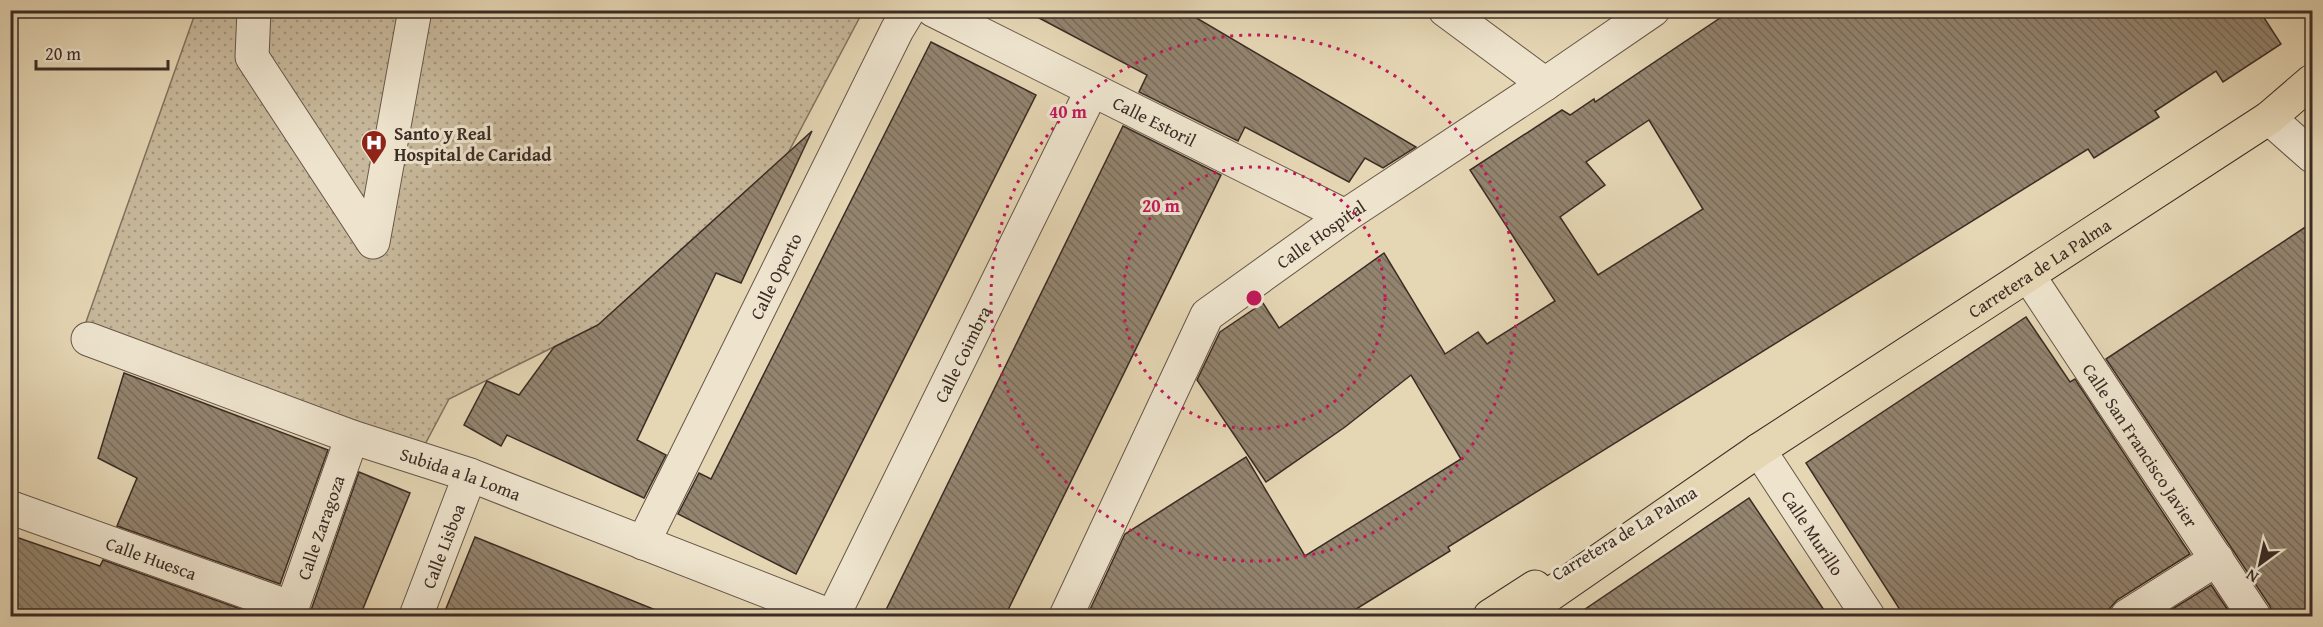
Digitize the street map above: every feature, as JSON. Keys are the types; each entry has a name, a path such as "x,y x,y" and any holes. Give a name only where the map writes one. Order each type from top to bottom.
{"main road":[{"name":"Carretera de La Palma","path":"1518,616 1760,450 2269,118 2313,81"},
{"name":"Carretera de La Palma","path":"1490,616 1760,450"},
{"path":"1518,616 1515,613 1521,605 1555,583 1574,563"}],"street":[{"path":"254,10 252,57 373,242 415,10"},
{"name":"Calle Oporto","path":"643,543 892,39 909,10"},
{"name":"Calle Estoril","path":"933,10 1345,216"},
{"path":"1445,10 1545,84"},
{"name":"Calle Hospital","path":"1066,616 1207,315 1345,216 1653,10"},
{"name":"Calle Coimbra","path":"832,616 1092,90"},
{"path":"2269,118 2313,156"},
{"name":"Calle San Francisco Javier","path":"2028,275 2254,616"},
{"name":"Subida a la Loma","path":"88,339 352,437 470,475 832,616"},
{"name":"Calle Zaragoza","path":"290,612 352,437"},
{"name":"Calle Murillo","path":"1760,450 1868,616"},
{"name":"Calle Lisboa","path":"416,616 470,475"},
{"name":"Calle Huesca","path":"12,508 290,612"},
{"path":"2127,616 2217,559"}],"shaded area":[{"name":"Santo y Real Hospital de Caridad","path":"858,10 862,13 788,153 598,325 449,399 423,448 86,322 196,11"}],"building":[{"path":"1024,10 1183,10 1416,147 1383,168 1365,158 1349,182 1245,127 1238,141 1139,92 1147,75"},
{"path":"1732,10 2259,10 2281,44 2223,82 2216,71 2155,111 2159,117 2094,158 2088,149 1448,547 1450,551 1345,616 1087,616 1125,534 1246,457 1305,556 1461,459 1411,375 1345,427 1266,482 1197,380 1220,332 1263,303 1279,328 1384,253 1445,354 1478,332 1487,344 1555,301 1470,170 1562,110 1570,115 1594,99 1595,102","holes":["1649,120 1703,209 1598,275 1560,217 1605,185 1586,162"]},
{"path":"931,42 1036,95 796,574 678,514 699,473 711,479"},
{"path":"1123,126 1221,175 1005,616 883,616"},
{"path":"812,131 741,283 716,273 637,440 666,455 644,498 507,435 501,446 464,425 487,381 519,395 554,347 598,325"},
{"path":"2313,222 2313,616 2272,616 2270,606 2106,359"},
{"path":"2026,317 2070,382 2075,379 2190,554 2117,600 2110,608 2108,616 1904,616 1806,463"},
{"path":"124,373 328,450 280,584 117,526 137,478 98,458"},
{"path":"359,472 410,493 360,616 309,616"},
{"path":"1749,498 1828,616 1575,616"},
{"path":"10,535 100,566 103,560 260,616 10,616"},
{"path":"475,537 668,615 668,616 443,616"},
{"path":"2211,585 2232,616 2161,616"}],"place":[{"name":"Santo y Real Hospital de Caridad","path":"374,166"}]}
